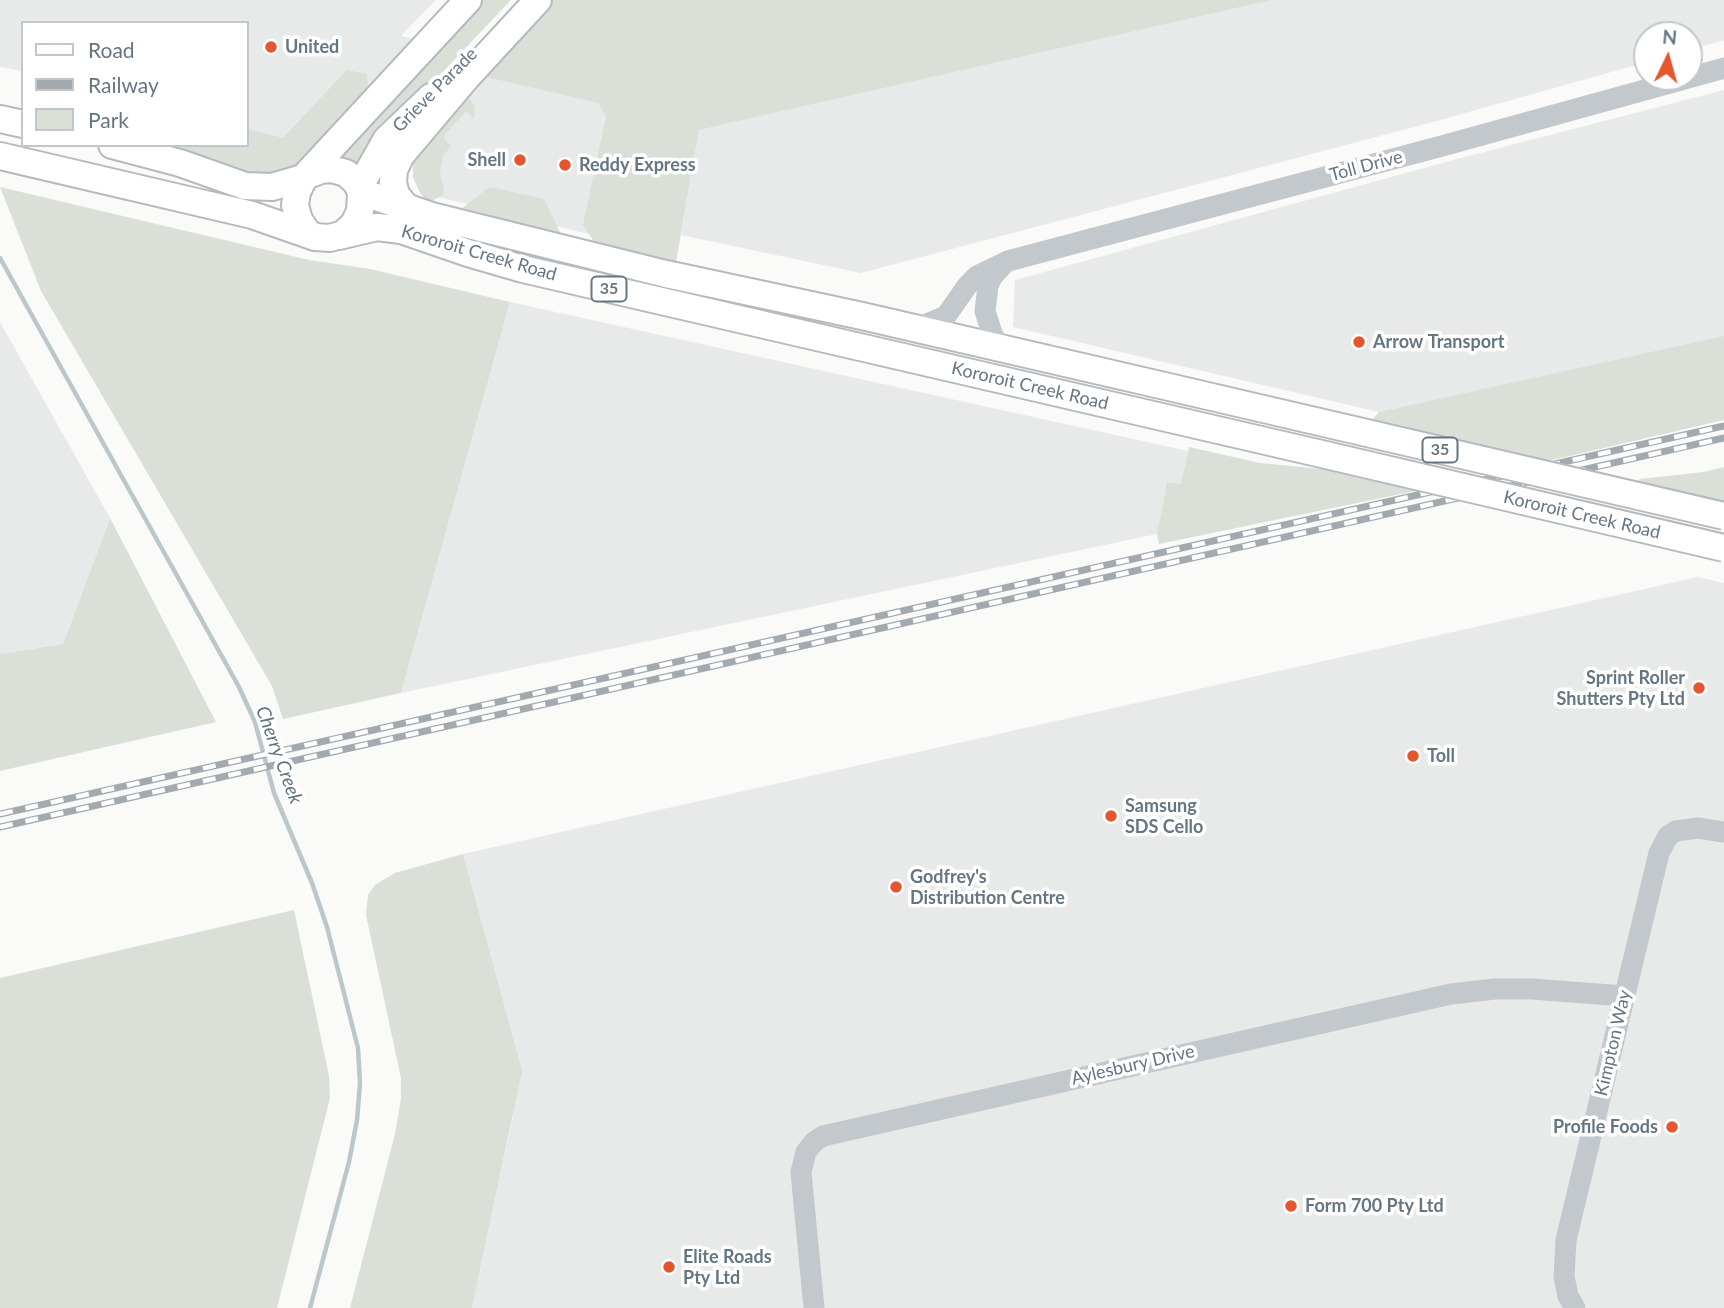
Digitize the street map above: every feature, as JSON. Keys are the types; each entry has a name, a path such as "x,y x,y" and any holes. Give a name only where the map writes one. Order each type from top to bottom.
{"main road":[{"name":"Grieve Parade","path":"304,177 468,0"},
{"name":"Grieve Parade","path":"360,190 386,140 461,74 523,0"},
{"path":"407,208 394,191 396,163 461,74 538,0"},
{"path":"0,119 21,124"},
{"name":"35","path":"120,147 180,163 245,186 272,187 320,170 337,170 350,176 360,190"},
{"path":"0,156 252,215 327,237 350,228 361,207 360,190"},
{"path":"304,177 297,192 296,212 304,229 327,237"},
{"name":"Kororoit Creek Road","path":"360,190 432,216 666,274 1157,384 1724,516"},
{"name":"Kororoit Creek Road","path":"327,237 377,227 401,230 523,269 1724,548"}],"street":[{"name":"Toll Drive","path":"890,323 922,326 936,321 953,308 977,276 1008,261 1724,68"},
{"path":"1008,261 992,276 985,298 985,311 993,337 1001,346 1017,352"},
{"name":"Kimpton Way","path":"1575,1308 1568,1296 1564,1277 1566,1240 1662,844 1676,831 1686,828 1724,832"},
{"name":"Aylesbury Drive","path":"814,1308 801,1172 806,1152 823,1136 1451,993 1532,989 1624,996"}],"shaded area":[{"path":"0,0 436,0 401,36 417,40 313,156 248,145 248,21 21,21 21,71 0,67"},
{"path":"1272,0 1724,0 1724,40 1703,46 1703,21 1633,21 1633,66 1433,122 861,273 681,235 699,130"},
{"path":"487,73 603,98 614,115 597,236 434,196 416,162"},
{"path":"1724,90 1724,338 1379,412 1013,327 1015,280 1457,159"},
{"path":"510,302 1188,451 1181,485 1167,482 1157,534 401,693"},
{"path":"0,322 110,518 63,644 0,654"},
{"path":"1698,577 1724,583 1724,1308 472,1308 513,1116 472,888 463,854"}],"green space":[{"path":"481,0 511,0 419,97 360,167 341,155"},
{"path":"553,0 1272,0 699,130 676,262 596,245 583,225 606,117 599,103 488,76 487,73"},
{"path":"347,70 367,74 369,94 295,172 259,177 158,147 248,147 248,129 283,138"},
{"path":"467,96 475,106 474,119 466,111 444,136 451,146 443,156 440,173 443,195 428,203 413,177 413,160"},
{"path":"0,187 309,260 370,269 510,302 401,693 283,719 272,686 41,291"},
{"path":"490,187 544,199 561,234 462,208"},
{"path":"1724,336 1724,420 1535,464 1366,427 1379,412"},
{"path":"1189,447 1260,463 1332,470 1420,490 1159,544 1157,534 1167,482 1181,484"},
{"path":"1724,467 1724,508 1632,487 1640,479 1704,472"},
{"path":"110,518 216,722 0,771 0,654 63,644"},
{"path":"463,854 522,1071 472,1308 350,1308 395,1134 401,1098 401,1078 366,915 368,895 375,885 395,873"},
{"path":"294,910 329,1076 330,1098 277,1308 0,1308 0,978"}],"waterway":[{"name":"Cherry Creek","path":"0,258 239,687 255,722 274,793 312,883 327,927 358,1048 360,1083 357,1120 349,1162 310,1308"}],"railway":[{"path":"0,814 1724,426"},
{"path":"0,827 1724,438"}],"place":[{"name":"United","path":"271,47"},
{"name":"Shell","path":"520,160"},
{"name":"Reddy Express","path":"565,165"},
{"name":"Arrow Transport","path":"1359,342"},
{"name":"Sprint Roller Shutters Pty Ltd","path":"1699,688"},
{"name":"Toll","path":"1413,756"},
{"name":"Samsung SDS Cello","path":"1111,816"},
{"name":"Godfrey's Distribution Centre","path":"896,887"},
{"name":"Profile Foods","path":"1672,1127"},
{"name":"Form 700 Pty Ltd","path":"1291,1206"},
{"name":"Elite Roads Pty Ltd","path":"669,1267"}]}
